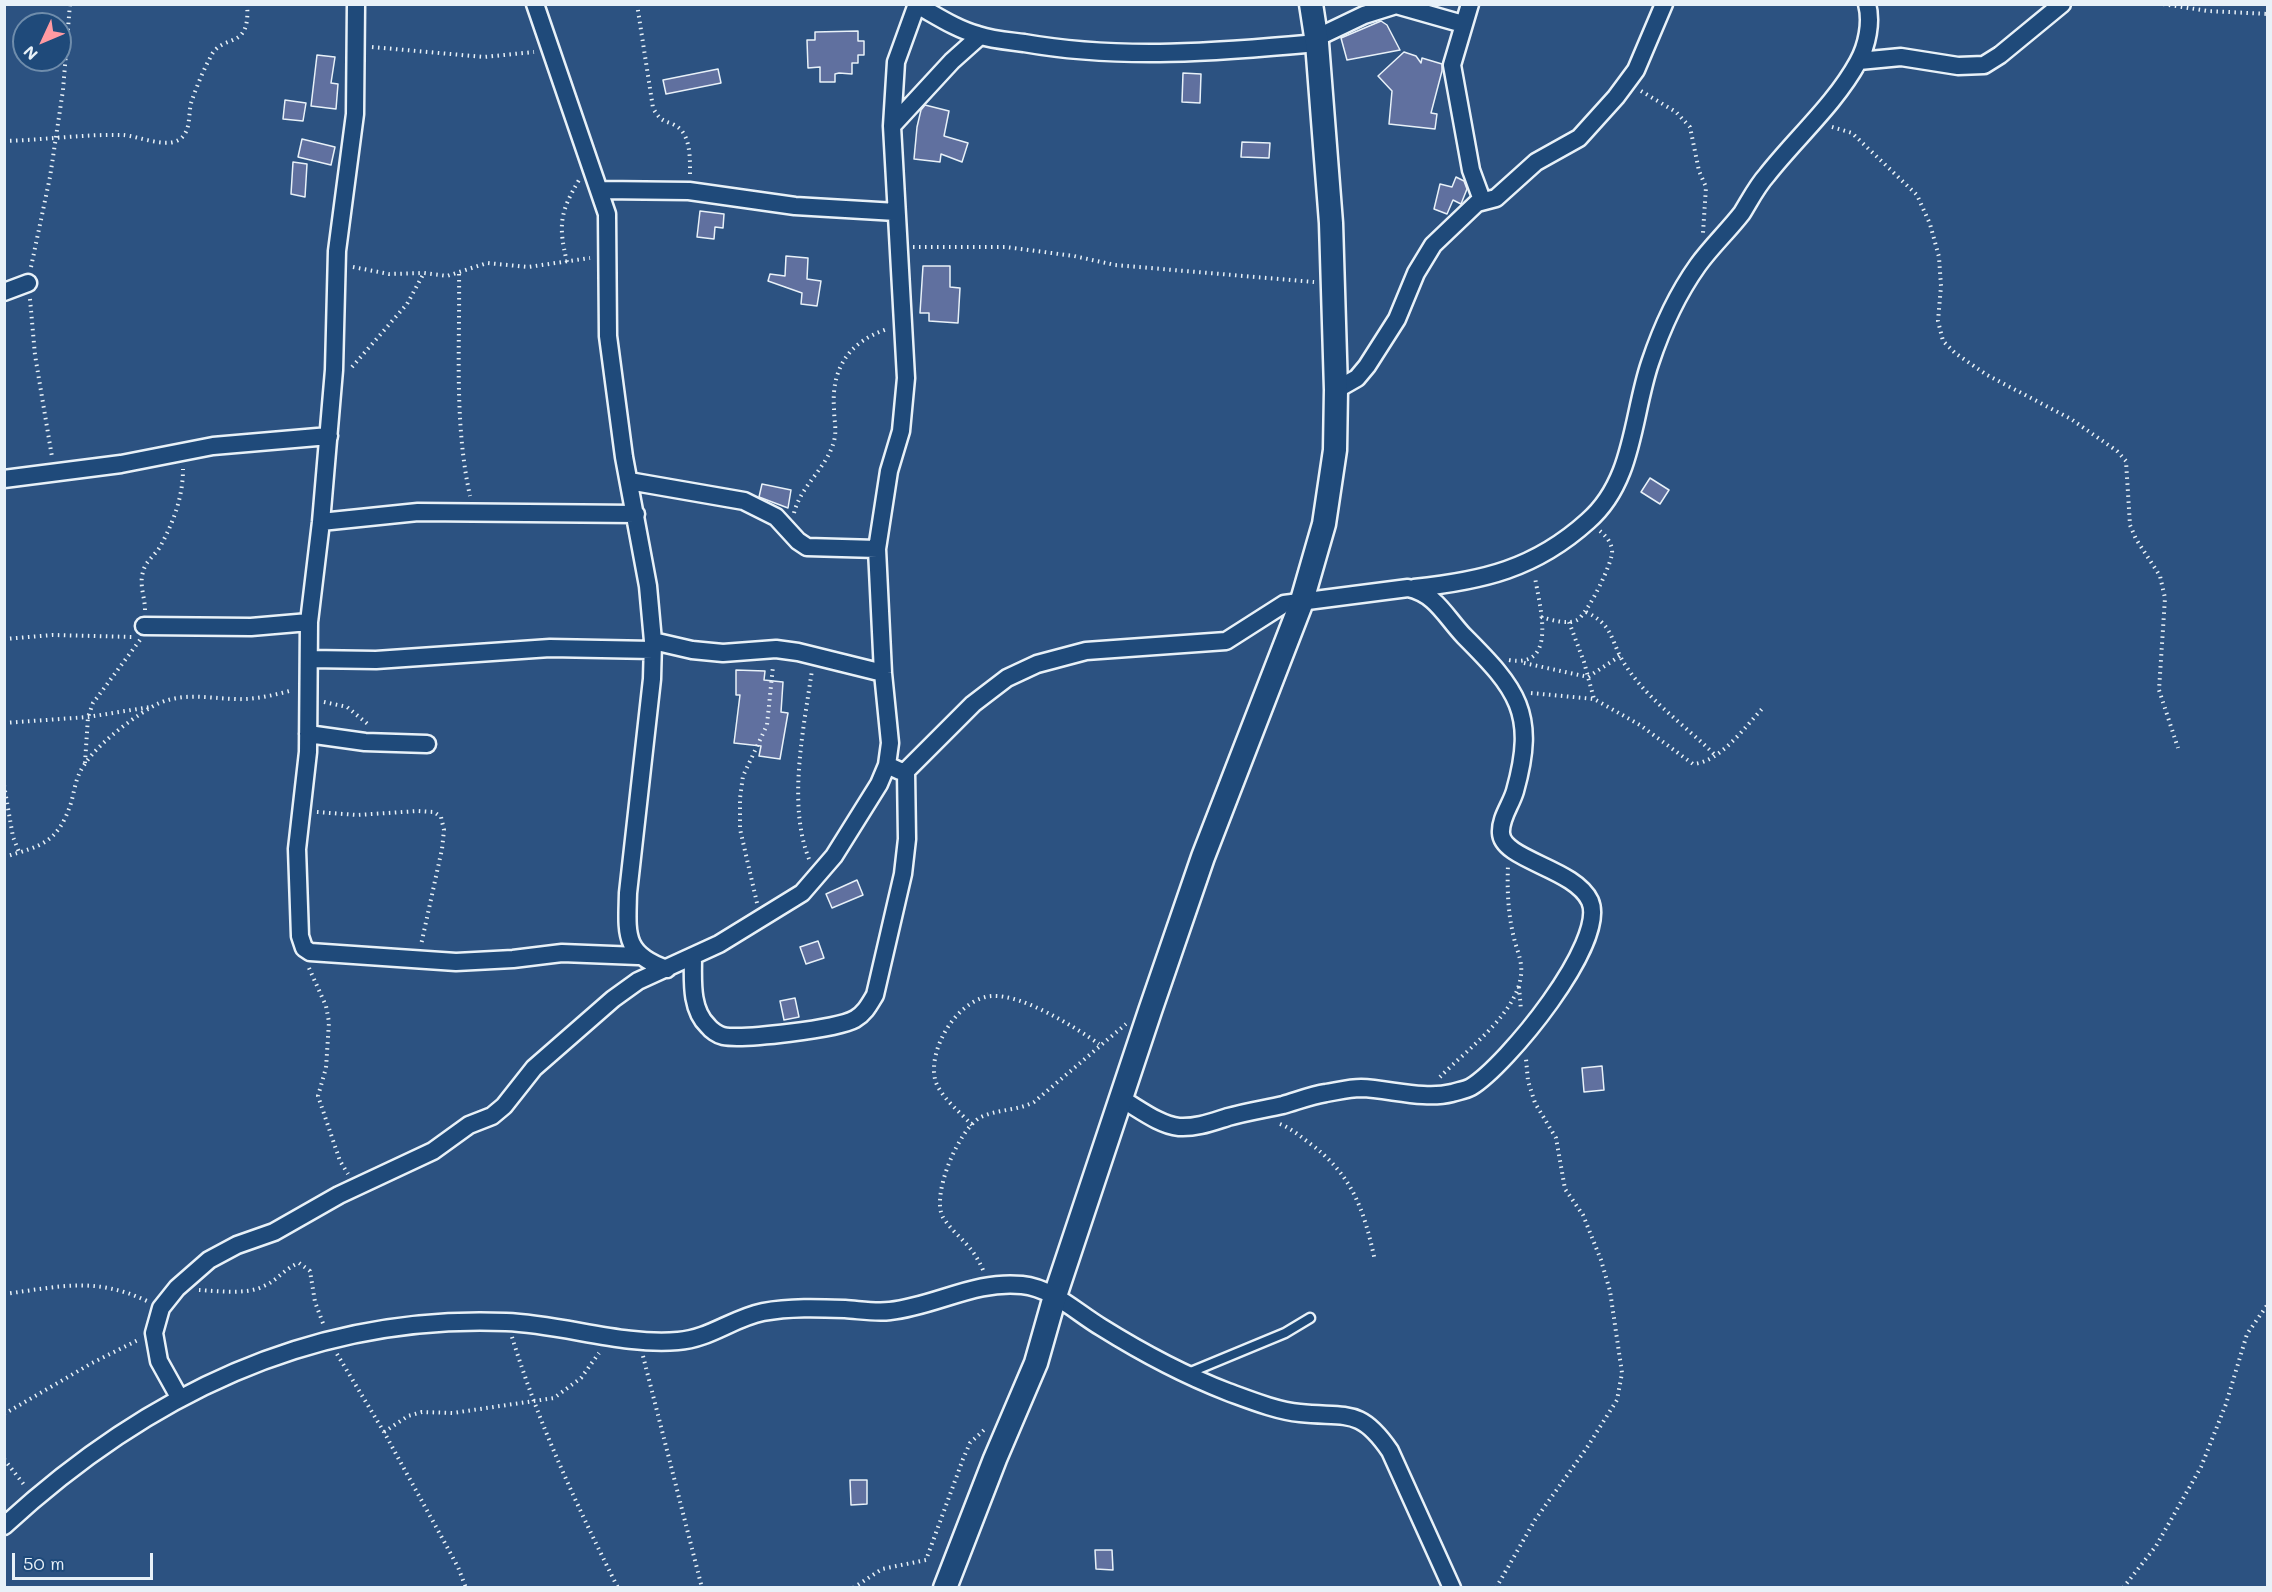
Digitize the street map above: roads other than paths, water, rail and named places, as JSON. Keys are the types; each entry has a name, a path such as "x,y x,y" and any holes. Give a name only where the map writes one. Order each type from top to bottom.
{"street":[{"path":"356,4 355,114 337,251 333,387 309,622 308,734 297,849 299,917 303,948 310,952 417,960 495,960 562,952 638,956 667,969"},
{"path":"535,4 607,214 608,336 629,481 648,586 653,646 628,893 630,941 638,956"},
{"path":"945,1587 1036,1363 1055,1296 1120,1098 1203,857 1301,604 1324,524 1335,450 1336,390 1330,212 1311,4"},
{"path":"1470,4 1452,65 1471,170 1482,200"},
{"path":"1336,390 1357,378 1368,366 1397,319 1416,273 1433,245 1482,200 1496,198 1536,162 1579,138 1626,83 1636,70 1664,4"},
{"path":"887,765 900,771 906,771 973,704 1007,678 1037,664 1086,651 1226,641 1243,632 1272,609 1284,604 1301,604 1466,582 1500,574 1536,558 1589,521 1609,496 1624,464 1636,430 1650,363 1684,286 1699,263 1741,214 1765,176 1810,125 1858,61 1866,41 1870,15 1867,4"},
{"path":"1858,61 1901,57 1958,66 1984,64 2000,55 2062,4"},
{"path":"179,1397 159,1361 154,1333 161,1308 177,1288 208,1260 237,1245 274,1232 358,1186 433,1151 469,1125 492,1116 508,1102 534,1068 576,1030 638,981 693,957 802,893 817,879 860,818 887,765 890,743 883,673 877,549 889,471 901,431 906,378 901,247 896,212 892,126 896,62 917,5 953,26 980,36 1047,47 1105,52 1250,49 1316,40 1364,15 1396,5 1463,24"},
{"path":"892,126 952,61 980,36"},
{"path":"600,190 689,191 795,206 896,212"},
{"path":"4,292 28,283"},
{"path":"4,478 121,464 213,446 329,436"},
{"path":"629,481 744,501 776,517 807,547 877,549"},
{"path":"321,522 377,515 474,511 636,514"},
{"path":"1120,1098 1155,1119 1178,1127 1204,1125 1323,1093 1358,1088 1449,1094 1470,1088 1492,1071 1525,1037 1545,1012 1567,974 1583,945 1592,917 1590,902 1577,885 1556,870 1509,849 1501,836 1502,823 1514,794 1523,759 1524,730 1521,708 1515,693 1482,654 1453,625 1438,603 1422,591 1408,588"},
{"path":"144,631 251,627 309,622"},
{"path":"309,659 376,660 550,648 653,646 723,653 776,649 883,673"},
{"path":"308,734 380,743 427,744"},
{"path":"693,957 693,991 698,1012 707,1026 721,1036 744,1037 825,1026 852,1021 864,1013 875,995 903,873 908,839 906,771"},
{"path":"4,1526 36,1497 112,1439 179,1397 256,1365 330,1339 417,1323 507,1322 639,1341 677,1341 701,1337 759,1312 797,1308 887,1312 989,1285 1025,1285 1055,1296 1099,1326 1185,1374 1229,1393 1299,1413 1328,1413 1360,1419 1378,1433 1390,1451 1452,1587"}],"lane":[{"path":"1185,1374 1285,1333 1310,1318"}]}
